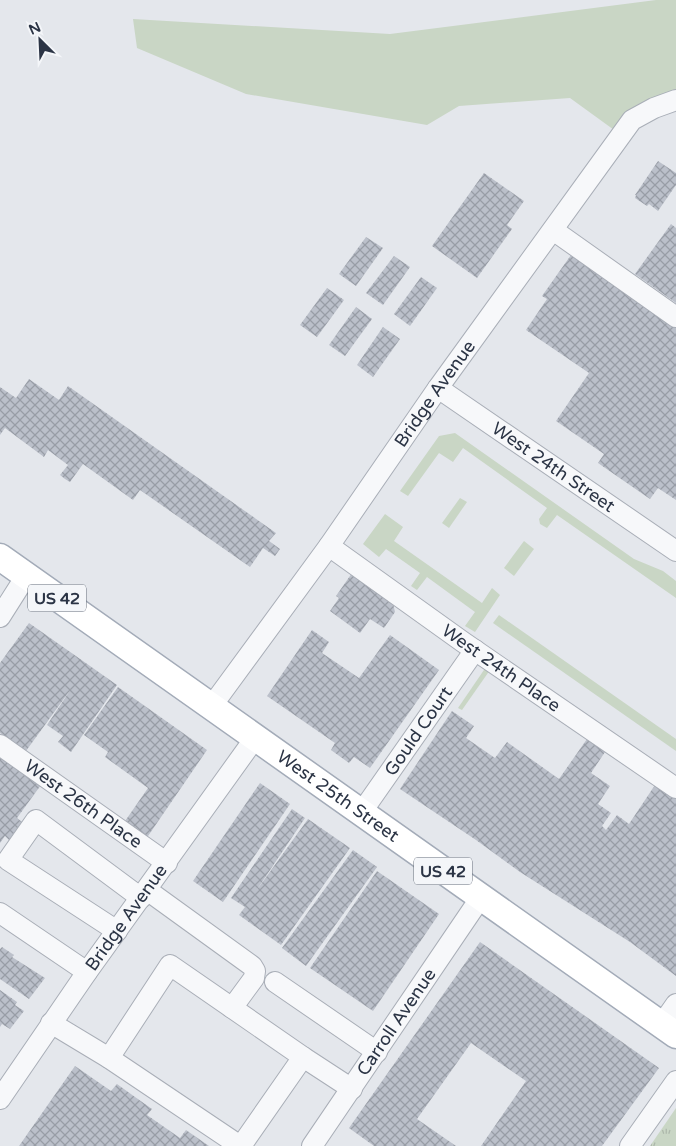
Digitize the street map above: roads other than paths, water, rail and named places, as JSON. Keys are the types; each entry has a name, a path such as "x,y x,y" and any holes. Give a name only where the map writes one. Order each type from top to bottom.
{"main road":[{"name":"West 25th Street","path":"0,557 481,897 671,1021"}],"street":[{"name":"Bridge Avenue","path":"211,707 329,546 438,388 632,120 654,108 676,100"},
{"path":"553,230 676,317"},
{"name":"West 24th Street","path":"438,388 672,548"},
{"name":"West 24th Place","path":"329,546 475,650 676,788"},
{"path":"0,617 26,576"},
{"name":"Gould Court","path":"362,813 475,650"},
{"name":"Bridge Avenue","path":"0,1098 87,972 256,738"},
{"name":"West 26th Place","path":"0,745 167,863"},
{"path":"117,931 4,860 36,820 252,966 254,978 232,1008"},
{"name":"Carroll Avenue","path":"321,1143 352,1090 481,897"},
{"path":"0,913 87,972"},
{"path":"109,1058 170,965 352,1090"},
{"path":"275,982 377,1052"},
{"path":"51,1024 109,1058 240,1146 304,1057"},
{"path":"630,1146 676,1080"}]}
